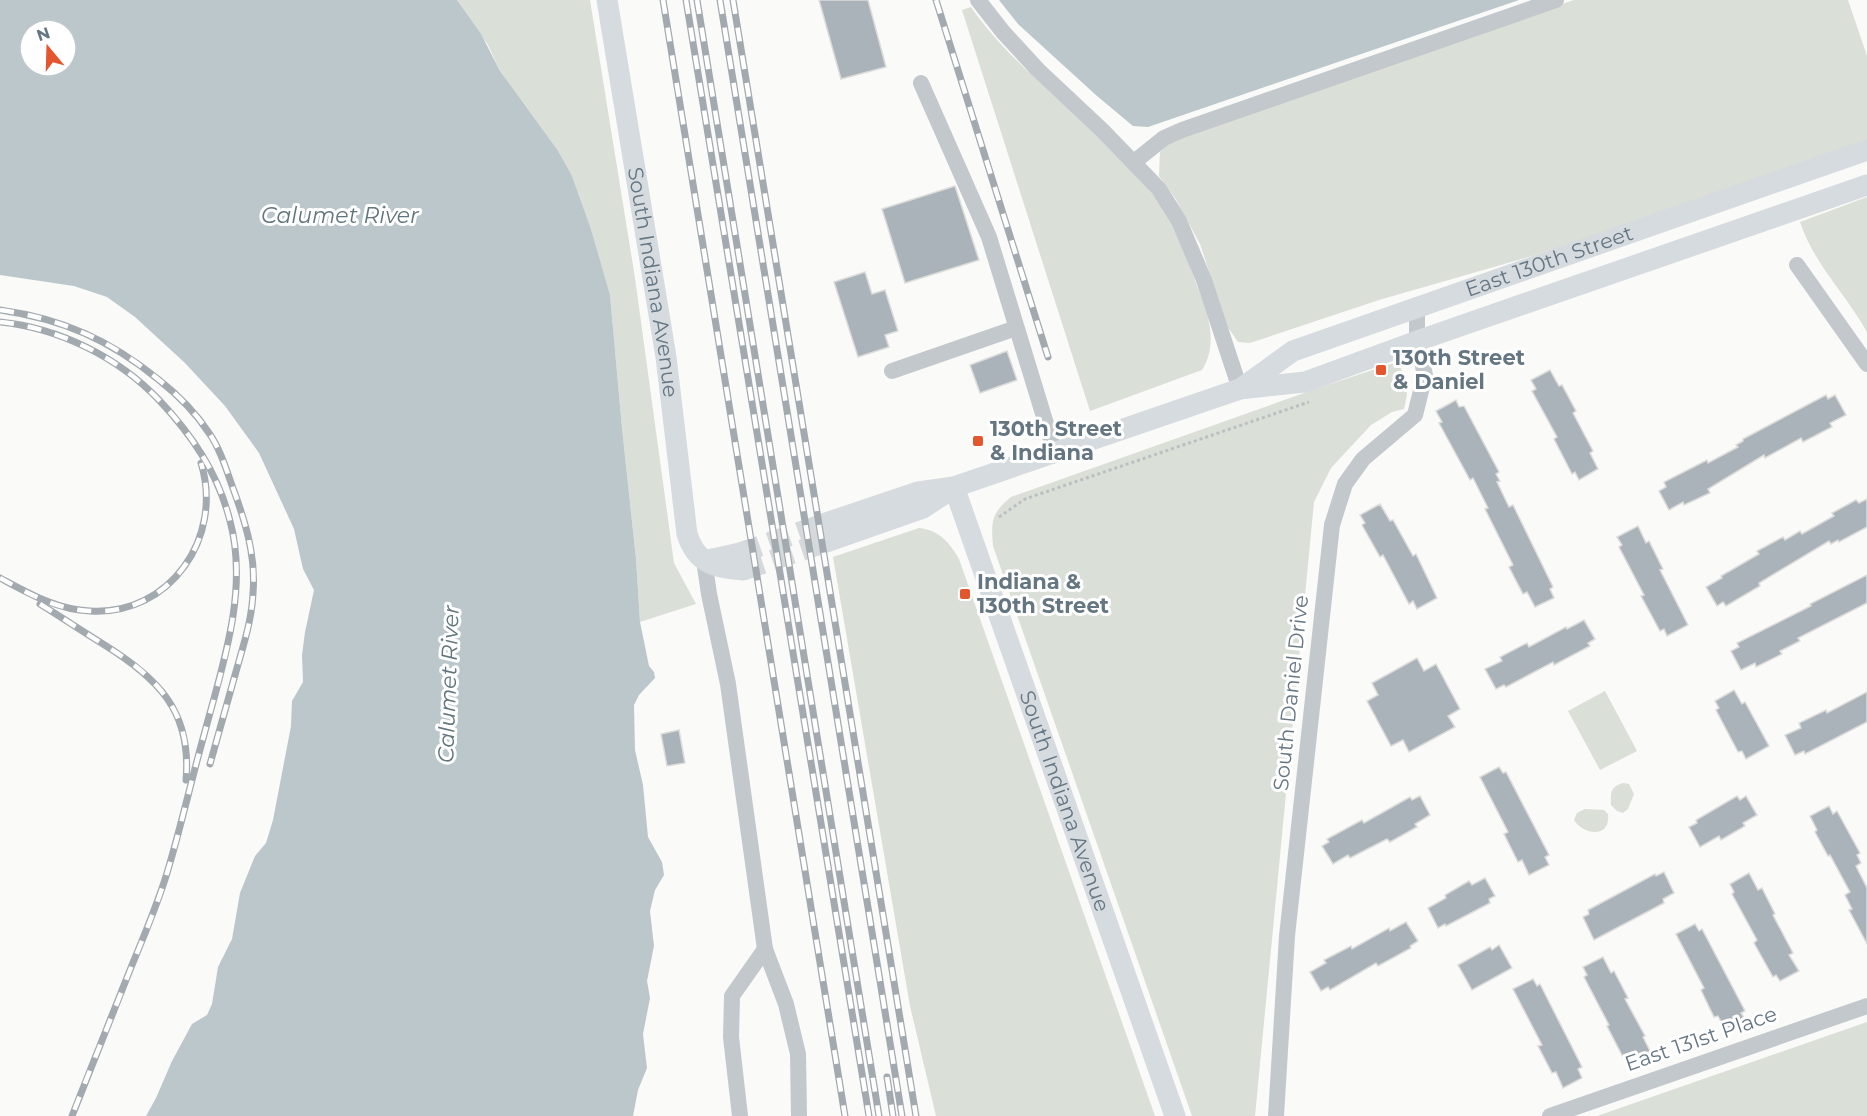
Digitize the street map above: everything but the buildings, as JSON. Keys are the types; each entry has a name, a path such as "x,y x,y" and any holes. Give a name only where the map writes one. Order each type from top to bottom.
{"main road":[{"name":"South Indiana Avenue","path":"608,0 666,357 687,534 696,554 704,560"},
{"name":"East 130th Street","path":"1240,389 1293,351 1867,150"},
{"name":"East 130th Street","path":"824,533 923,508 954,488 1240,389 1305,382 1867,185"},
{"name":"South Indiana Avenue","path":"954,488 1175,1116"},
{"path":"704,560 720,568 741,561"}],"street":[{"path":"978,0 1003,32 1038,70 1159,189 1179,222 1204,280 1240,389"},
{"path":"1134,162 1164,138 1182,130 1556,0"},
{"path":"921,83 989,237 1055,453"},
{"path":"1797,265 1867,364"},
{"name":"South Daniel Drive","path":"1275,1116 1287,936 1332,525 1345,484 1363,459 1415,415 1425,375 1417,341 1417,308"},
{"path":"892,370 1016,328"},
{"path":"704,560 728,684 765,949 786,1004 798,1054 799,1116"},
{"path":"740,1116 731,1037 732,996 765,949"},
{"name":"East 131st Place","path":"1550,1116 1867,1006"}],"path":[{"path":"999,516 1025,499 1320,398"}],"shaded area":[{"path":"457,0 590,0 635,278 674,563 696,604 640,622 610,296 591,229 572,176 500,71 488,45"},
{"path":"1574,0 1848,0 1867,56 1867,140 1532,256 1379,300 1250,343 1238,342 1227,326 1200,244 1175,198 1159,176 1160,152 1175,136"},
{"path":"971,7 1015,59 1115,152 1160,204 1187,258 1209,320 1210,351 1202,370 1090,411 962,10"},
{"path":"1867,197 1867,332 1813,252 1800,222"},
{"path":"1397,362 1407,385 1404,409 1392,412 1371,425 1331,468 1314,502 1255,1116 1192,1116 993,546 994,518 999,508 1011,497"},
{"path":"919,528 938,534 959,559 1155,1116 936,1116 910,1006 833,557"},
{"path":"1605,691 1637,751 1600,770 1568,711"},
{"path":"1623,783 1629,784 1634,794 1628,809 1623,813 1611,805 1611,793 1613,788"},
{"path":"1585,809 1604,810 1608,814 1608,822 1601,831 1584,829 1574,820 1577,813"},
{"path":"1867,1022 1867,1116 1597,1116"}],"water":[{"name":"Calumet River","path":"0,0 457,0 481,34 500,71 558,151 572,176 591,229 610,295 640,622 649,666 655,678 639,695 634,705 635,750 643,785 648,837 662,862 664,875 655,890 650,911 654,946 647,981 650,998 643,1034 647,1068 638,1090 633,1116 146,1116 192,1024 207,1015 212,1004 218,967 232,939 240,893 255,856 266,843 273,820 291,726 292,701 303,682 302,655 314,590 303,569 294,529 259,453 225,406 185,363 135,317 107,297 74,286 0,275"},
{"path":"999,0 1519,0 1148,127 1133,126 1097,96 1018,24"}],"tunnel":[{"path":"740,553 823,524"},
{"path":"743,570 826,542"}],"railway":[{"path":"663,0 845,1116"},
{"path":"686,0 869,1116"},
{"path":"697,0 879,1116"},
{"path":"720,0 902,1116"},
{"path":"733,0 916,1116"},
{"path":"936,0 1048,357"},
{"path":"0,310 45,319 85,333 122,353 180,398 198,418 217,447 246,528 254,580 247,631 210,764"},
{"path":"0,322 44,331 86,347 125,371 159,400 193,441 211,471 225,503 235,548 235,602 231,629 172,856 154,910 72,1116"},
{"path":"0,578 43,600 78,610 119,609 144,600 166,586 184,567 197,544 205,518 206,491 201,463"},
{"path":"40,604 123,657 155,684 177,716 183,734 186,780"},
{"path":"887,1077 893,1116"}],"place":[{"name":"130th Street & Daniel","path":"1381,370"},
{"name":"130th Street & Indiana","path":"978,441"},
{"name":"Indiana & 130th Street","path":"965,594"}]}
